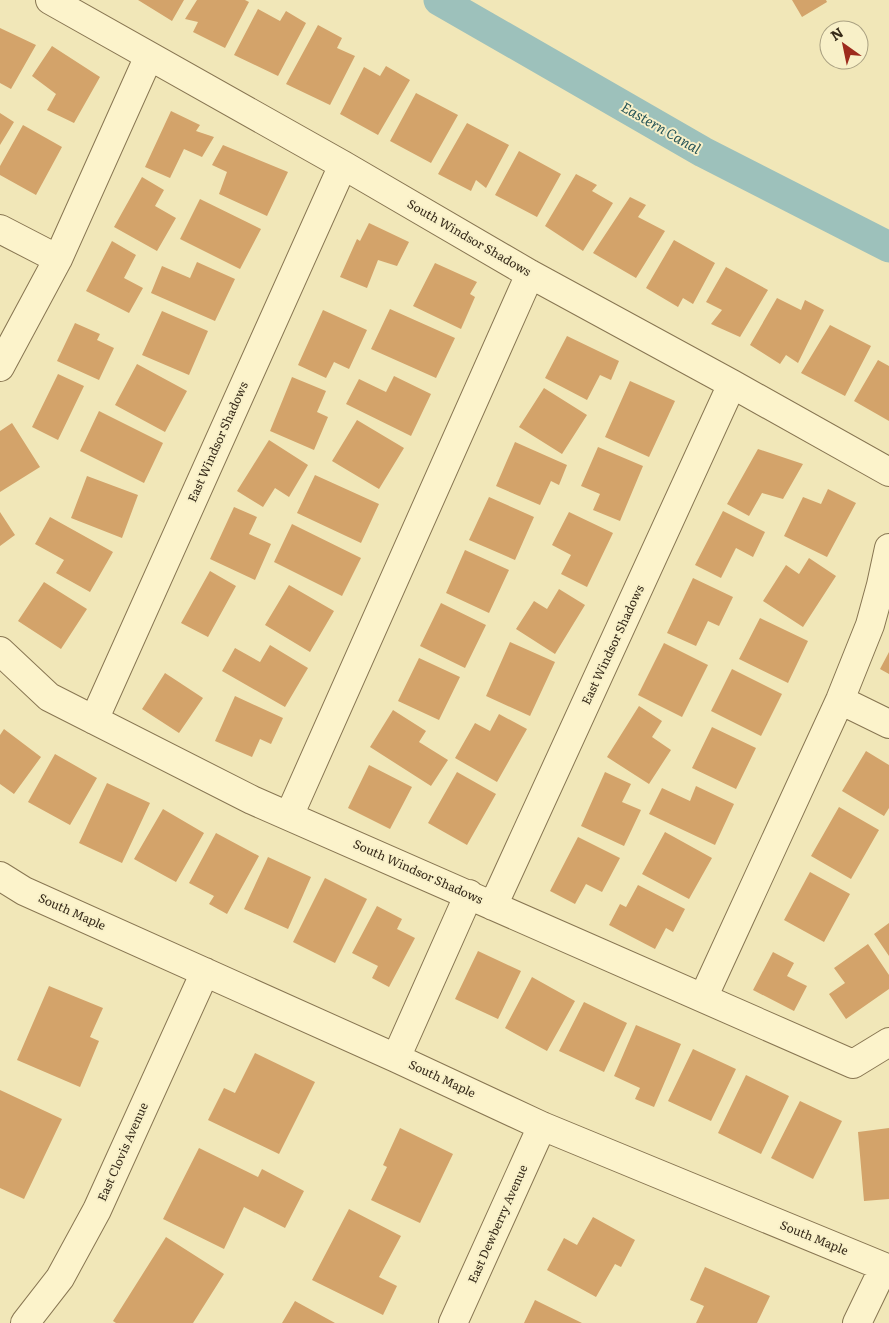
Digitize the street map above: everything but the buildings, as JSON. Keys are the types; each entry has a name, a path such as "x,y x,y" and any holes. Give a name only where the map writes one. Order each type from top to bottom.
{"street":[{"name":"South Windsor Shadows","path":"50,0 343,165 530,274 889,472"},
{"path":"0,367 58,259 149,56"},
{"name":"East Windsor Shadows","path":"94,720 343,165"},
{"path":"0,229 58,259"},
{"path":"289,816 530,274"},
{"name":"East Windsor Shadows","path":"493,906 732,384"},
{"path":"703,998 840,700 870,625 889,548"},
{"name":"South Windsor Shadows","path":"0,650 48,697 252,800 853,1064 889,1042"},
{"path":"840,700 889,724"},
{"name":"South Maple","path":"0,876 24,891 396,1058 542,1126 886,1268"},
{"path":"396,1058 469,894"},
{"name":"East Clovis Avenue","path":"25,1323 60,1278 97,1210 205,972"},
{"name":"East Dewberry Avenue","path":"453,1323 542,1126"},
{"path":"857,1323 886,1268"}],"waterway":[{"name":"Eastern Canal","path":"439,0 703,152 889,247"}]}
